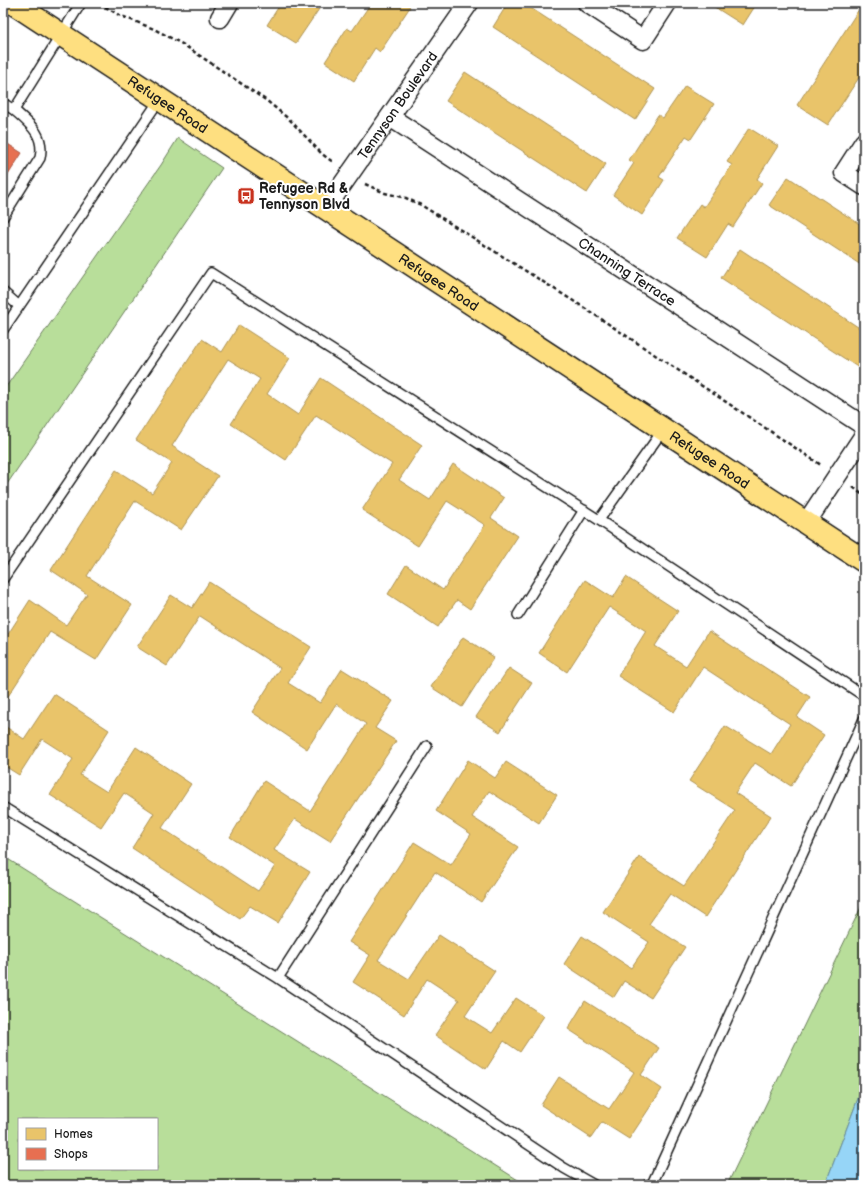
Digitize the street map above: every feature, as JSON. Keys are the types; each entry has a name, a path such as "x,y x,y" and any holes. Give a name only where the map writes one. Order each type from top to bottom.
{"main road":[{"name":"Refugee Road","path":"13,3 864,561"}],"street":[{"name":"Tennyson Boulevard","path":"326,208 469,3"},
{"path":"587,3 643,40 668,3"},
{"name":"Channing Terrace","path":"390,116 864,426"},
{"path":"864,142 844,173 864,186"},
{"path":"806,523 864,435"}],"lane":[{"path":"14,110 81,3"},
{"path":"3,330 160,99"},
{"path":"3,103 14,110 31,125 42,146 40,158 3,216"},
{"path":"3,579 211,273 584,510 864,696"},
{"path":"3,292 19,306"},
{"path":"599,520 663,430"},
{"path":"518,615 584,510"},
{"path":"647,1185 652,1184 864,719"},
{"path":"278,978 427,746"},
{"path":"3,807 278,978 564,1168 594,1185"}],"path":[{"path":"99,3 119,15 154,29 184,45 260,97 290,120 322,154 330,160"},
{"path":"360,181 378,190 406,198 427,209 583,307 823,466"},
{"path":"848,483 864,496"}],"green space":[{"path":"178,138 222,168 3,490 3,391 161,165"},
{"path":"3,856 526,1185 3,1185"},
{"path":"864,901 864,1083 825,1185 727,1185"}],"water":[{"path":"864,1083 864,1185 825,1185"}],"building: Homes":[{"path":"281,3 315,3 314,6 319,9 296,43 267,25"},
{"path":"371,3 405,3 410,7 380,52 375,48 354,81 325,62 347,28 352,31"},
{"path":"508,3 523,3 655,89 635,120 493,27"},
{"path":"714,3 757,3 743,25 713,6"},
{"path":"863,3 864,70 828,125 797,105"},
{"path":"465,72 606,164 587,193 446,101"},
{"path":"685,86 714,104 691,139 686,136 659,177 664,180 642,215 613,195 634,163 629,160 658,115 663,118"},
{"path":"749,128 778,146 757,179 762,183 733,227 728,224 707,257 677,238 700,204 704,207 732,165 727,162"},
{"path":"788,177 864,227 864,267 769,205"},
{"path":"740,249 864,331 864,367 862,370 721,278"},
{"path":"239,325 290,358 267,394 298,415 321,378 422,445 399,480 430,500 453,464 504,498 491,518 518,536 470,609 457,600 438,627 388,594 406,565 443,590 485,525 447,501 418,546 362,510 392,464 316,415 286,460 231,424 260,379 228,359 172,446 218,476 181,530 135,501 87,576 132,605 96,660 50,632 3,704 3,642 30,600 66,625 87,594 51,570 116,470 152,493 172,463 136,440 202,339 222,352"},
{"path":"626,577 678,611 655,646 686,666 709,631 810,697 797,717 824,735 791,786 755,763 735,793 771,816 705,917 670,894 649,924 685,947 651,998 624,981 614,997 564,964 582,936 631,968 649,942 603,912 639,857 684,886 735,810 689,781 725,726 771,754 790,724 703,667 674,712 618,676 646,631 609,607 567,672 539,653 585,580 613,598"},
{"path":"209,582 311,647 288,683 320,703 342,669 393,701 375,728 396,741 330,841 295,819 274,850 310,872 278,923 250,906 240,919 132,848 154,813 124,793 101,827 50,795 73,759 42,739 19,775 3,765 3,725 24,739 54,694 109,730 80,775 107,792 136,747 191,784 162,828 258,891 275,866 230,837 264,781 310,811 366,724 336,704 307,749 252,712 280,668 200,616 167,666 137,647 171,595 192,608"},
{"path":"463,637 494,657 462,707 431,687"},
{"path":"509,668 532,683 500,732 476,717"},
{"path":"468,760 495,778 506,762 557,795 539,823 489,791 472,817 518,847 481,902 435,872 378,960 409,979 439,935 495,971 465,1016 492,1033 516,998 544,1016 520,1052 504,1041 486,1069 435,1035 459,1000 427,979 404,1015 353,982 370,955 349,942 414,842 451,865 471,834 436,811"},
{"path":"585,1001 659,1048 641,1075 662,1089 629,1139 602,1122 591,1138 541,1105 559,1077 609,1109 634,1072 568,1029"}],"building: Shops":[{"path":"3,141 22,153 3,183"}],"place":[{"name":"Refugee Rd & Tennyson Blvd","path":"246,196"}]}
